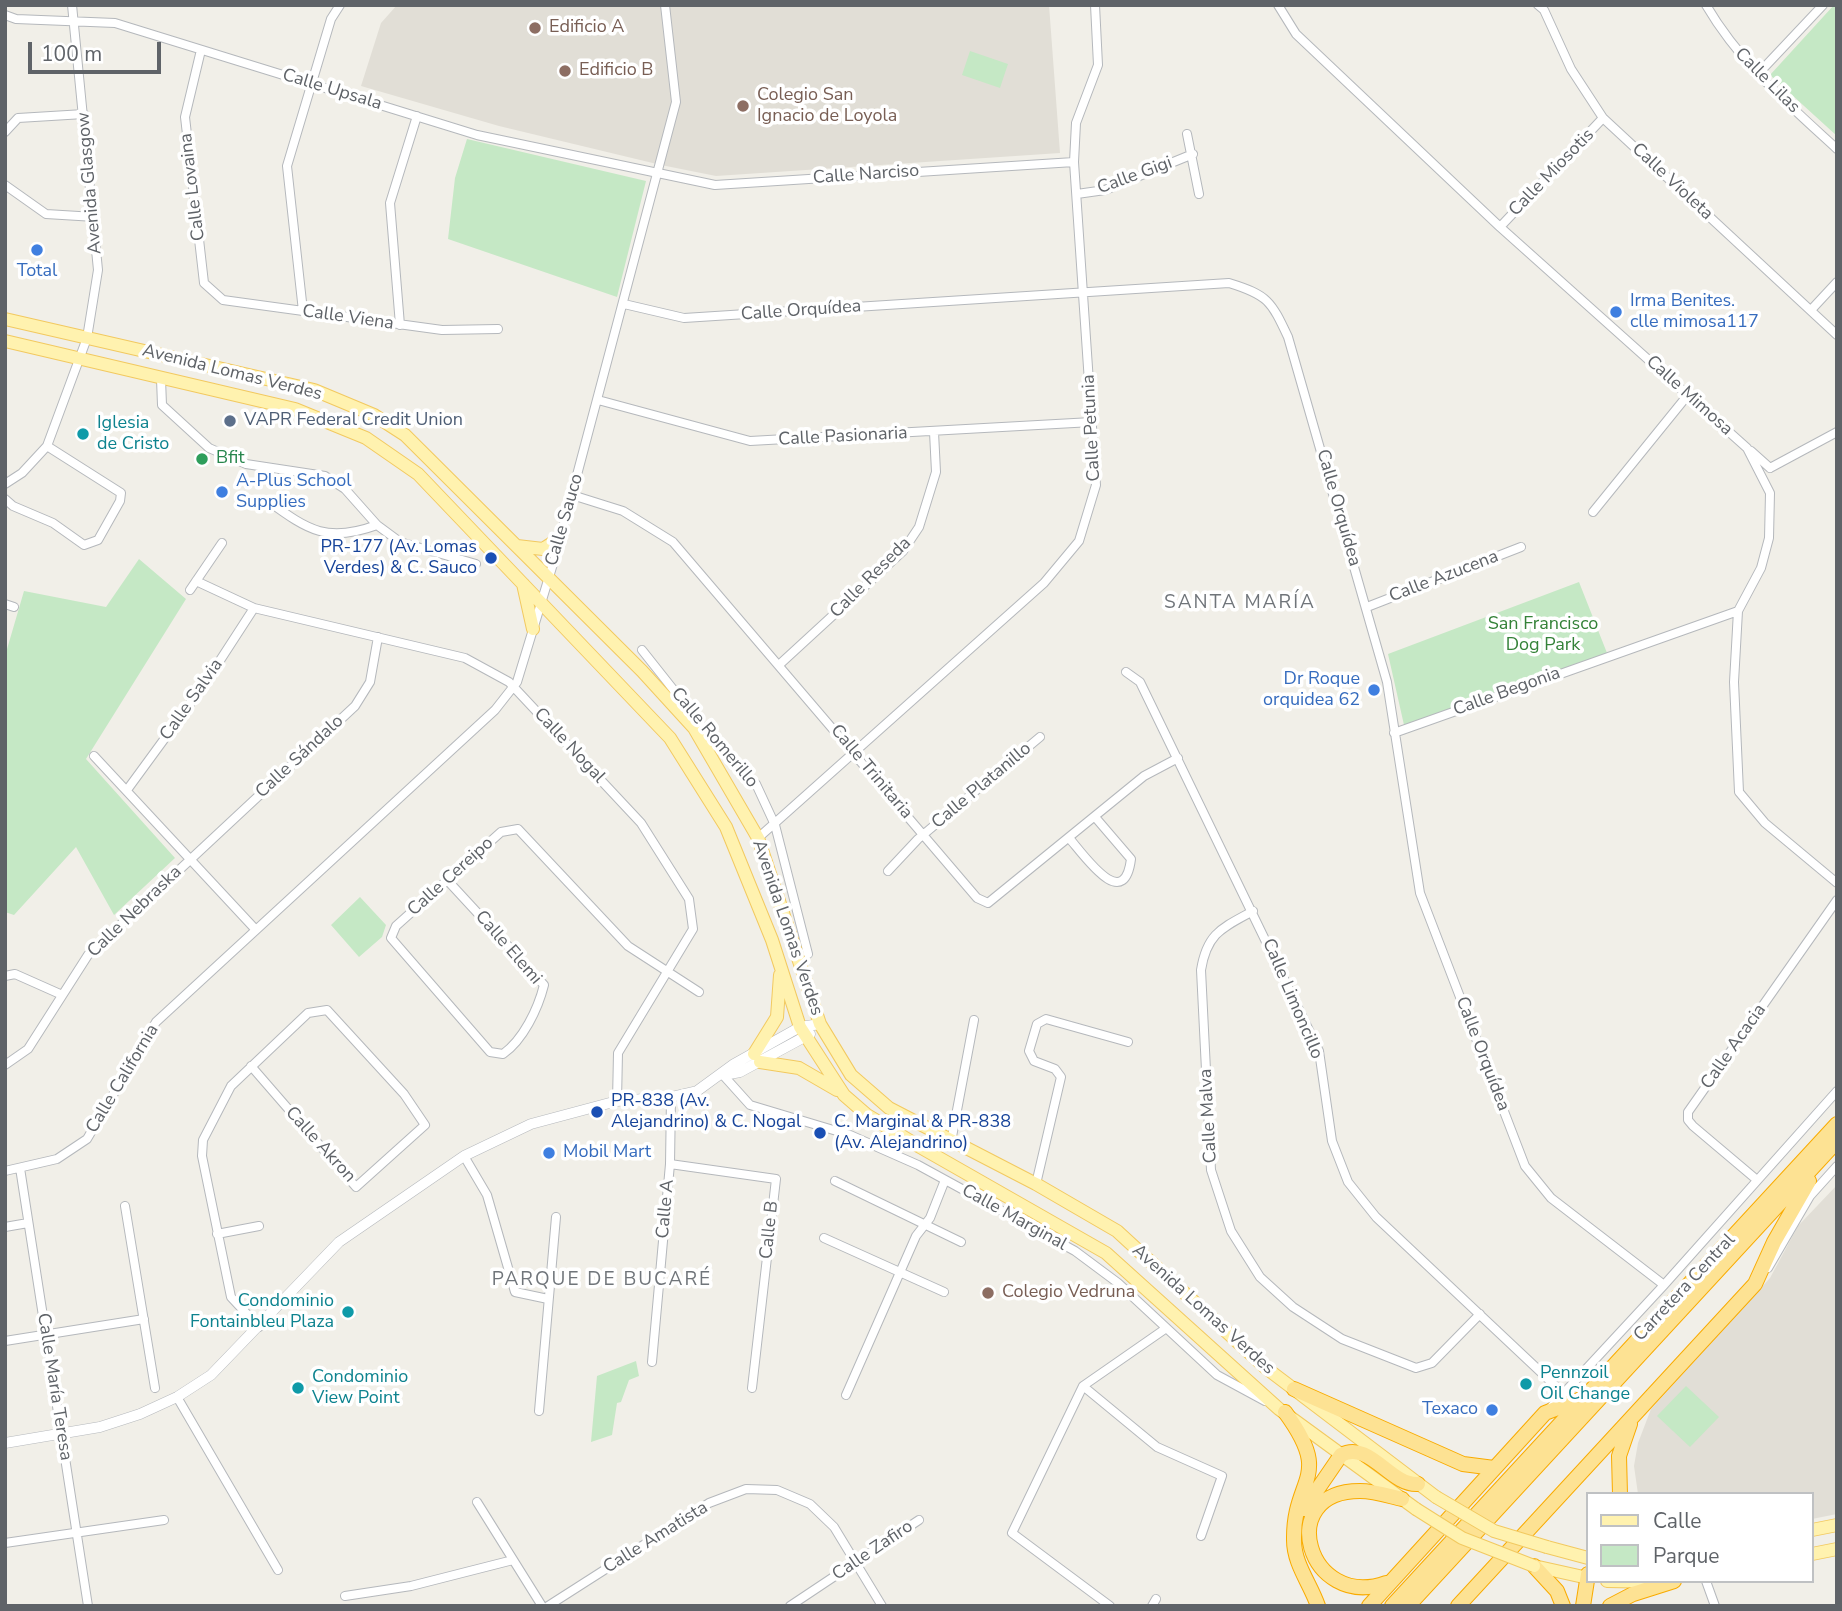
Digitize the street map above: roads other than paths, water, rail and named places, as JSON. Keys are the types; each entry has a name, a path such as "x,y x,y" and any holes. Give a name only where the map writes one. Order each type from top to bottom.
{"highway":[{"name":"Carretera Central","path":"1392,1606 1837,1124"},
{"path":"1458,1606 1755,1284 1797,1200 1832,1146"},
{"name":"Carretera Central","path":"1408,1606 1832,1146"},
{"path":"1294,1389 1463,1464 1494,1468"},
{"path":"1369,1606 1545,1413 1585,1397"},
{"path":"1282,1411 1306,1443 1310,1461 1296,1522 1296,1557 1318,1606"},
{"path":"1620,1492 1617,1474 1619,1456 1634,1417"},
{"path":"1296,1522 1341,1455 1353,1451 1363,1454 1408,1485 1418,1484"},
{"path":"1393,1579 1370,1590 1356,1592 1337,1587 1315,1567 1308,1532 1321,1506 1342,1493 1361,1491 1402,1499"},
{"path":"1534,1566 1557,1591 1563,1606"},
{"path":"1583,1606 1587,1582"},
{"path":"1610,1606 1623,1598 1667,1583"},
{"path":"1468,1606 1472,1590"}],"main road":[{"name":"Avenida Lomas Verdes","path":"5,319 314,390 374,415 427,454 694,728 758,838 820,1024 851,1075 870,1094 951,1142 1036,1184 1117,1231 1247,1352 1436,1497 1494,1531 1587,1558"},
{"name":"Avenida Lomas Verdes","path":"6,344 276,403 337,424 366,438 418,474 670,738 726,827 780,964 803,1033 844,1095 867,1115 920,1147 1107,1253 1282,1411 1416,1509 1462,1538 1534,1566 1587,1576"},
{"path":"517,546 543,550 560,538"},
{"path":"522,581 533,629"},
{"path":"780,964 777,1017 757,1058 799,1068 844,1095"},
{"path":"1814,1530 1837,1525"},
{"path":"1814,1554 1837,1549"}],"street":[{"name":"Avenida Glasgow","path":"47,446 81,359 98,270 95,217 72,5"},
{"path":"303,312 287,166 331,19 340,5"},
{"name":"Calle Sauco","path":"256,930 495,710 514,687 572,495 676,102 664,5"},
{"name":"Calle Petunia","path":"758,838 1044,583 1079,541 1096,485 1074,162 1076,123 1098,65 1095,5"},
{"name":"Calle Mimosa","path":"1278,5 1296,34 1500,227 1747,447 1770,493 1769,538 1761,568 1738,611 1734,682 1739,792 1765,822 1837,883"},
{"name":"Calle Lilas","path":"1706,5 1726,39 1757,75 1837,149"},
{"path":"1757,75 1823,5"},
{"name":"Calle Violeta","path":"1542,7 1571,69 1603,118 1837,335"},
{"name":"Calle Upsala","path":"5,15 16,19 115,23 477,135 659,174"},
{"name":"Calle Lovaina","path":"201,50 185,117 205,284"},
{"path":"5,132 18,118 84,114"},
{"path":"400,325 390,203 416,116"},
{"name":"Calle Miosotis","path":"1500,227 1603,118"},
{"path":"1187,134 1199,194"},
{"name":"Calle Gigi","path":"1077,194 1105,190 1193,154"},
{"name":"Calle Narciso","path":"659,174 715,185 1074,162"},
{"path":"5,185 46,214 95,217"},
{"path":"1811,310 1837,282"},
{"name":"Calle Orquídea","path":"624,304 684,318 1229,283 1258,292 1272,303 1288,337 1387,682 1420,893 1525,1166 1551,1198 1664,1285"},
{"name":"Calle Viena","path":"205,284 223,300 442,330 498,329"},
{"path":"161,379 162,405 209,448 246,464 325,476 345,489 377,525 400,542 476,564"},
{"path":"1593,512 1688,396"},
{"name":"Calle Pasionaria","path":"598,400 750,441 1093,422"},
{"name":"Calle Reseda","path":"780,664 903,551 919,527 936,472 934,432"},
{"path":"1770,468 1837,432"},
{"path":"5,484 22,473 47,446 121,494 120,501 97,540 84,545 53,523 13,506 5,499"},
{"path":"1747,447 1770,468 1770,493"},
{"name":"Calle Trinitaria","path":"572,495 623,511 673,542 925,834 976,898 988,903 1144,776 1178,758"},
{"path":"268,501 297,523 322,532 348,535 377,525"},
{"path":"190,590 222,542"},
{"name":"Calle Azucena","path":"1367,607 1521,547"},
{"name":"Calle Nogal","path":"196,581 254,608 465,658 514,687 640,822 689,899 693,929 618,1053 617,1101"},
{"path":"5,604 15,607"},
{"name":"Calle Salvia","path":"127,790 206,682 254,608"},
{"name":"Calle Begonia","path":"1394,733 1738,611"},
{"name":"Calle Sándalo","path":"190,859 355,706 370,682 378,637"},
{"name":"Calle Romerillo","path":"642,650 722,751 756,784 775,825 808,954"},
{"name":"Calle Limoncillo","path":"1126,672 1140,682 1319,1051 1332,1141 1348,1182 1376,1217 1563,1393"},
{"name":"Calle Platanillo","path":"888,871 892,864 925,834 1040,737"},
{"path":"94,756 256,930"},
{"path":"1069,838 1100,874 1113,882 1129,876 1131,859 1095,817"},
{"name":"Calle Cereipo","path":"503,1054 490,1052 391,938 396,926 501,832 518,829 628,946 667,973"},
{"name":"Calle Nebraska","path":"5,1065 28,1049 60,994 88,955 190,859"},
{"name":"Calle Elemi","path":"448,881 544,985 539,1004 512,1048 503,1054"},
{"name":"Calle Acacia","path":"1757,1180 1693,1126 1688,1120 1688,1112 1837,900"},
{"name":"Calle Malva","path":"1253,911 1216,931 1204,951 1201,970 1212,1170 1231,1231 1260,1277 1293,1307 1342,1339 1397,1363 1416,1368 1432,1363 1480,1314"},
{"name":"Calle California","path":"5,1171 57,1159 87,1139 156,1022 256,930"},
{"path":"667,973 699,992"},
{"path":"5,976 15,974 60,994"},
{"name":"Calle Akron","path":"327,1010 404,1094 425,1125 356,1187 251,1066 308,1013 327,1010"},
{"path":"1036,1184 1061,1077 1055,1069 1034,1061 1029,1051 1037,1024 1046,1019 1128,1042"},
{"path":"951,1142 974,1020"},
{"path":"5,1443 119,1422 177,1397 211,1375 339,1242 399,1198 464,1156 531,1124 617,1101 671,1097 697,1091 723,1075 740,1072 757,1058 820,1024"},
{"path":"251,1066 231,1086 203,1140 202,1156 231,1297 260,1327"},
{"name":"Calle Marginal","path":"723,1075 750,1105 850,1135 945,1180 1075,1251 1118,1283 1217,1375 1282,1411"},
{"path":"1545,1413 1664,1285 1837,1091"},
{"name":"Calle A","path":"652,1362 670,1164 671,1097"},
{"path":"464,1156 487,1195 514,1292 548,1299"},
{"name":"Calle B","path":"670,1164 776,1179 752,1388"},
{"path":"1755,1284 1780,1251 1810,1196 1837,1166"},
{"name":"Calle María Teresa","path":"20,1168 88,1606"},
{"path":"846,1395 916,1236 925,1224 945,1180"},
{"path":"835,1181 961,1242"},
{"path":"125,1206 155,1388"},
{"path":"539,1411 555,1217"},
{"path":"5,1227 28,1223"},
{"path":"217,1234 259,1226"},
{"path":"824,1238 944,1292"},
{"path":"5,1341 144,1319"},
{"path":"1110,1606 1013,1533 1083,1386 1165,1329"},
{"path":"1083,1386 1157,1447 1222,1476 1200,1536"},
{"path":"177,1397 278,1570"},
{"name":"Calle Amatista","path":"548,1606 709,1503 746,1489 777,1490 810,1504 834,1527 882,1606"},
{"path":"477,1502 542,1606"},
{"path":"5,1543 164,1520"},
{"name":"Calle Zafiro","path":"790,1606 919,1520"},
{"path":"345,1596 411,1586 513,1560"},
{"path":"1707,1583 1714,1606"}],"place":[{"name":"Edificio A","path":"535,28"},
{"name":"Edificio B","path":"565,71"},
{"name":"Colegio San Ignacio de Loyola","path":"743,106"},
{"name":"Total","path":"37,250"},
{"name":"Irma Benites. clle mimosa117","path":"1616,312"},
{"name":"VAPR Federal Credit Union","path":"230,421"},
{"name":"Iglesia de Cristo","path":"83,434"},
{"name":"Bfit","path":"202,459"},
{"name":"A-Plus School Supplies","path":"222,492"},
{"name":"PR-177 (Av. Lomas Verdes) & C. Sauco","path":"491,558"},
{"name":"Dr Roque orquidea 62","path":"1374,690"},
{"name":"PR-838 (Av. Alejandrino) & C. Nogal","path":"597,1112"},
{"name":"C. Marginal & PR-838 (Av. Alejandrino)","path":"820,1133"},
{"name":"Mobil Mart","path":"549,1153"},
{"name":"Colegio Vedruna","path":"988,1293"},
{"name":"Condominio Fontainbleu Plaza","path":"348,1312"},
{"name":"Pennzoil Oil Change","path":"1526,1384"},
{"name":"Condominio View Point","path":"298,1388"},
{"name":"Texaco","path":"1492,1410"}],"district":[{"name":"SANTA MARÍA","path":"1240,603"},
{"name":"PARQUE DE BUCARÉ","path":"602,1280"}],"park label":[{"name":"San Francisco Dog Park","path":"1543,635"}]}
